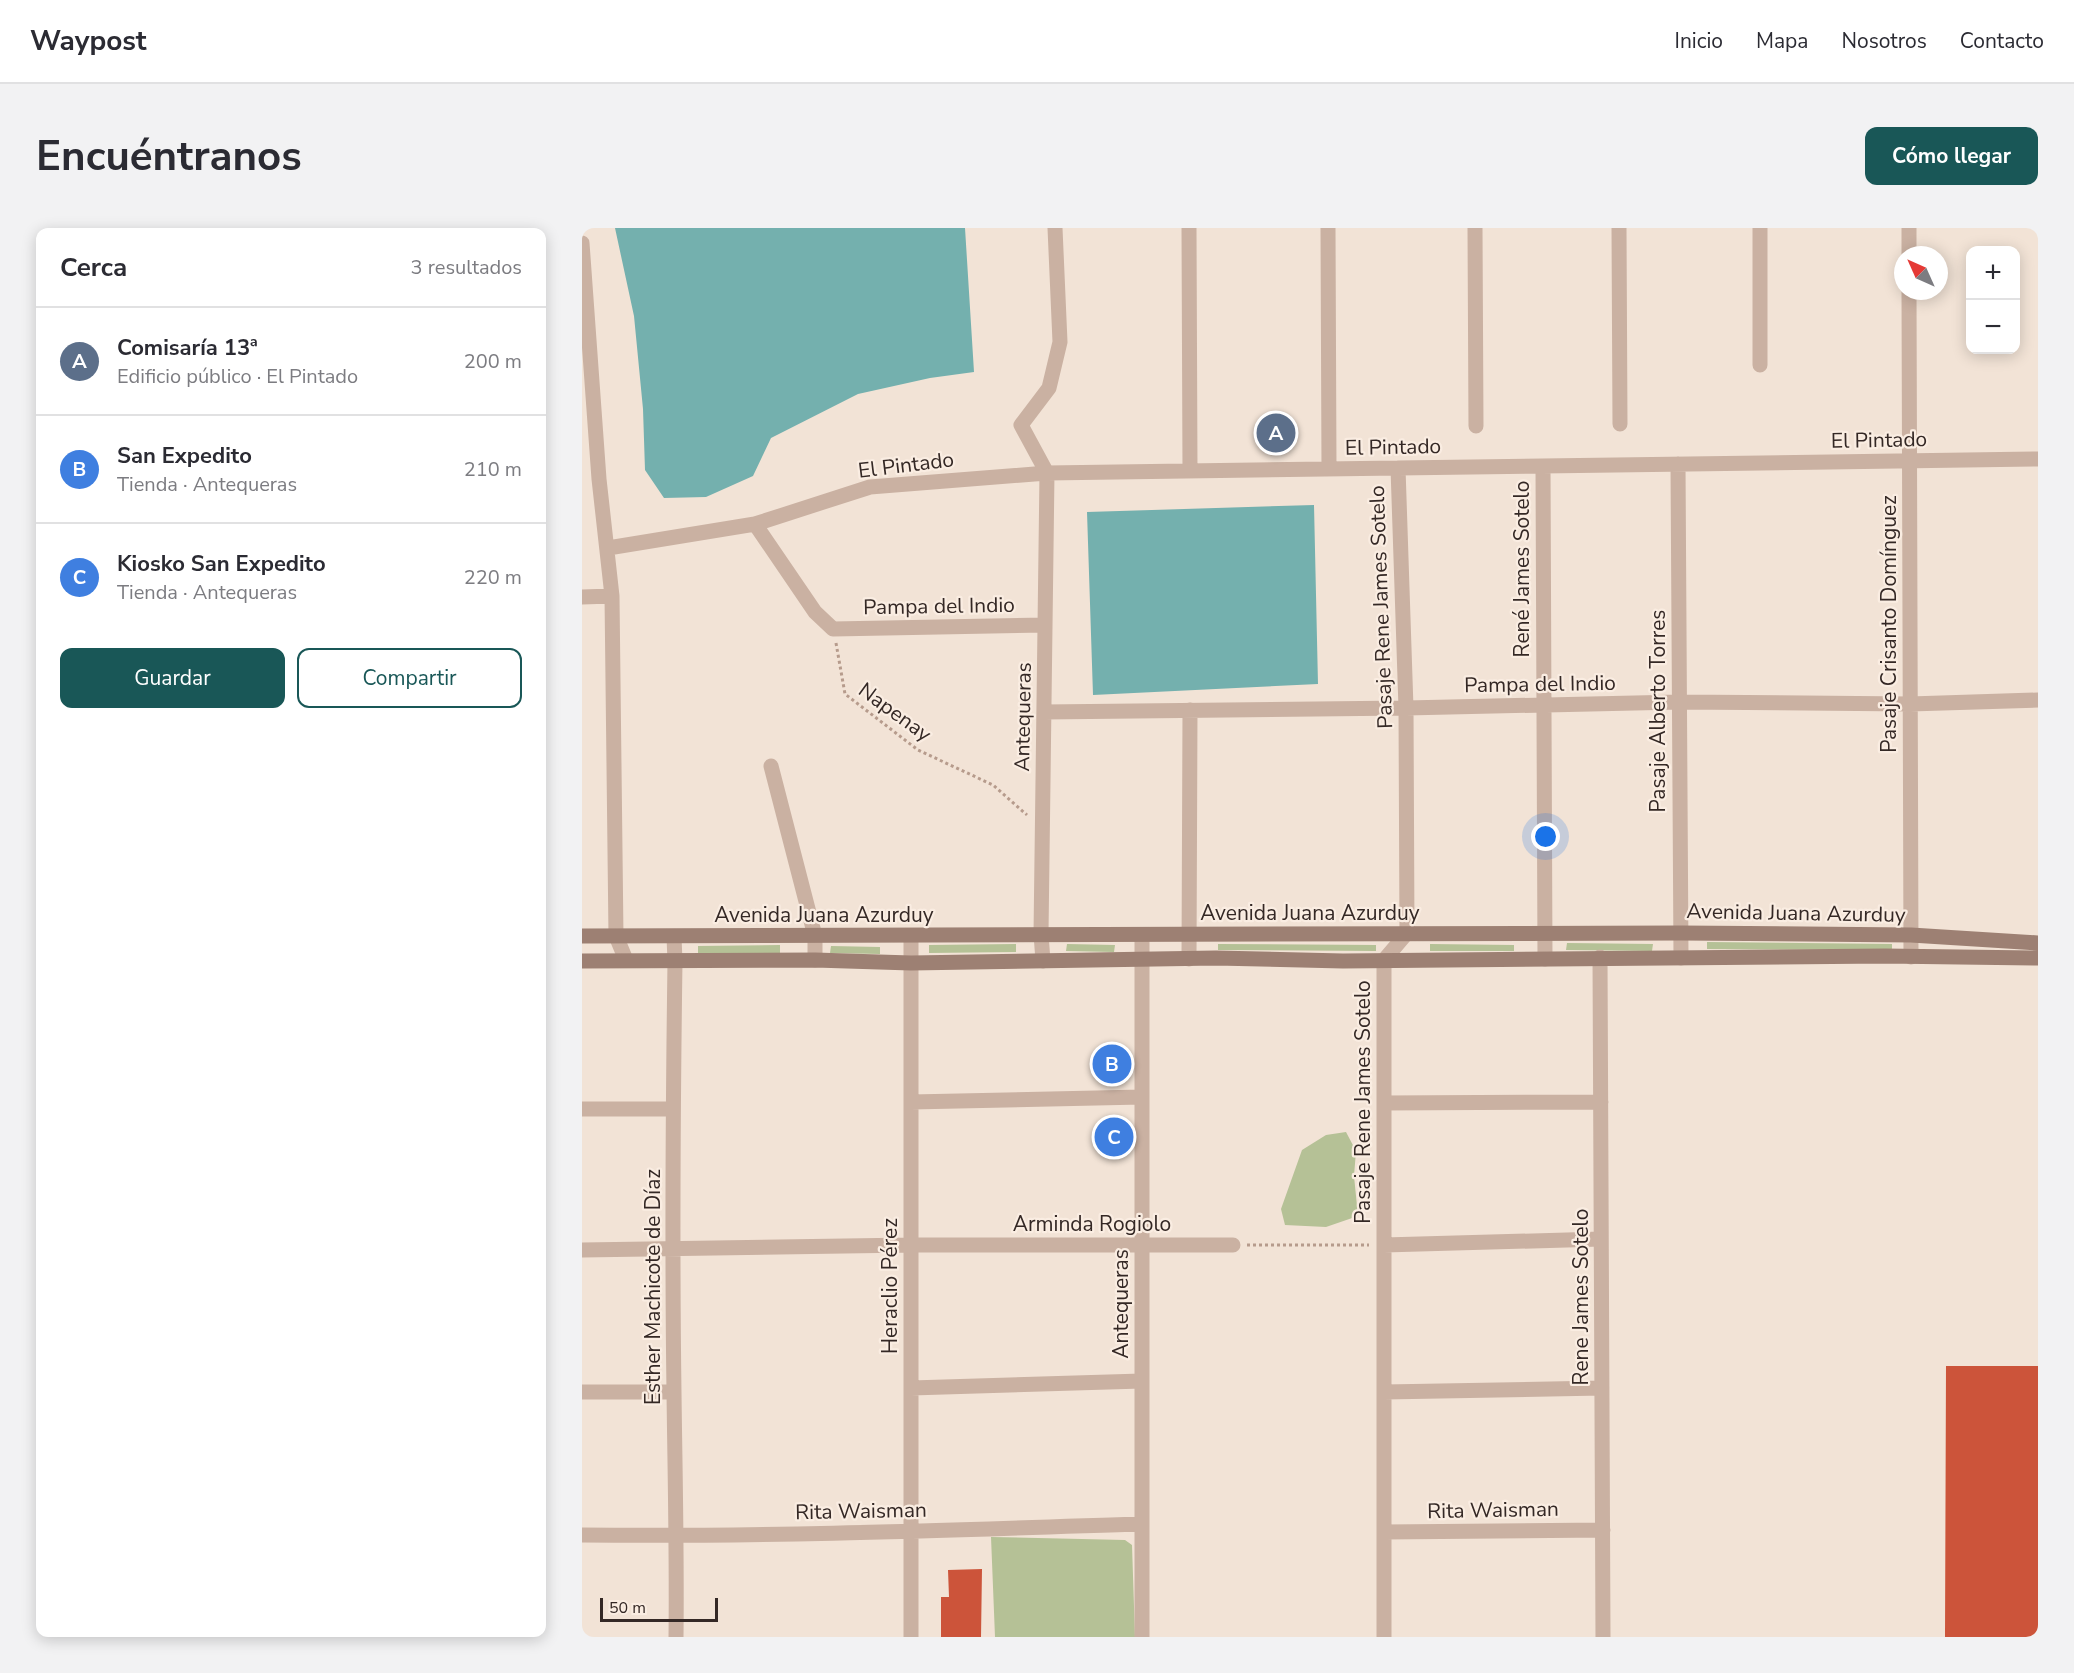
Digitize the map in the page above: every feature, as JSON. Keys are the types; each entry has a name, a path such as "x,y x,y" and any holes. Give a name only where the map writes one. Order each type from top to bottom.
{"main road":[{"name":"Avenida Juana Azurduy","path":"582,936 1681,933 1911,935 2038,943"},
{"name":"Avenida Juana Azurduy","path":"582,961 815,960 911,963 1142,959 1384,960 1885,956 2038,958"}],"street":[{"path":"1047,473 1021,424 1049,388 1060,342 1055,228"},
{"path":"1189,228 1190,471"},
{"path":"1328,228 1329,469"},
{"path":"1475,228 1476,426"},
{"path":"1619,228 1620,424"},
{"path":"1760,228 1760,365"},
{"path":"1909,228 1909,246"},
{"path":"582,243 599,479 612,596 616,936 626,960"},
{"name":"Pasaje Crisanto Domínguez","path":"1909,300 1911,957"},
{"name":"El Pintado","path":"608,548 755,524 870,487 1047,473 2038,459"},
{"name":"Pasaje Alberto Torres","path":"1678,464 1681,958"},
{"name":"René James Sotelo","path":"1543,466 1545,959"},
{"name":"Pasaje Rene James Sotelo","path":"1384,1637 1384,960 1407,933 1406,708 1398,468"},
{"name":"Antequeras","path":"1043,961 1041,934 1047,473"},
{"path":"755,524 815,612 833,629"},
{"path":"582,597 612,596"},
{"name":"Pampa del Indio","path":"833,629 1045,625"},
{"name":"Pampa del Indio","path":"1044,712 1679,702 1910,704 2038,700"},
{"path":"1189,959 1190,710"},
{"path":"771,766 815,936 815,960"},
{"name":"Antequeras","path":"1142,935 1142,1637"},
{"name":"Heraclio Pérez","path":"911,936 911,1637"},
{"name":"Esther Machicote de Díaz","path":"674,937 674,1392 678,1536 676,1637"},
{"name":"Rene James Sotelo","path":"1600,957 1603,1637"},
{"path":"911,1102 1142,1097"},
{"path":"1384,1104 1601,1102"},
{"path":"582,1109 673,1109"},
{"path":"1384,1245 1601,1239"},
{"name":"Arminda Rogiolo","path":"582,1250 911,1245 1233,1245"},
{"path":"911,1388 1142,1381"},
{"path":"1384,1392 1602,1388"},
{"path":"582,1392 674,1392"},
{"name":"Rita Waisman","path":"582,1536 678,1536 1142,1524"},
{"name":"Rita Waisman","path":"1384,1532 1603,1530"}],"path":[{"name":"Napenay","path":"833,629 845,693 918,750 993,784 1042,828"},
{"path":"1233,1245 1384,1245"}],"green space":[{"path":"1707,942 1892,944 1892,950 1707,949"},
{"path":"1567,943 1653,944 1652,951 1566,950"},
{"path":"1016,944 1016,952 929,953 929,945"},
{"path":"1067,944 1115,945 1114,952 1066,951"},
{"path":"1218,944 1376,945 1376,951 1218,950"},
{"path":"1430,944 1514,945 1514,951 1430,951"},
{"path":"780,945 780,953 698,954 698,946"},
{"path":"831,946 880,947 880,954 830,953"},
{"path":"1346,1132 1356,1151 1354,1176 1358,1216 1326,1227 1285,1225 1281,1209 1302,1150 1326,1135"},
{"path":"991,1537 1125,1540 1132,1545 1135,1637 995,1637"}],"water":[{"path":"615,228 965,228 974,372 930,378 858,394 771,438 753,476 706,497 664,498 645,470 643,409 634,316"},
{"path":"1314,505 1318,684 1093,695 1087,512"}],"building":[{"path":"1946,1366 2038,1366 2038,1637 1945,1637"},
{"path":"982,1569 981,1637 941,1637 941,1597 949,1597 948,1570"}],"place":[{"name":"Comisaría 13ª","path":"1276,433"},
{"name":"San Expedito","path":"1112,1064"},
{"name":"Kiosko San Expedito","path":"1114,1137"}]}
